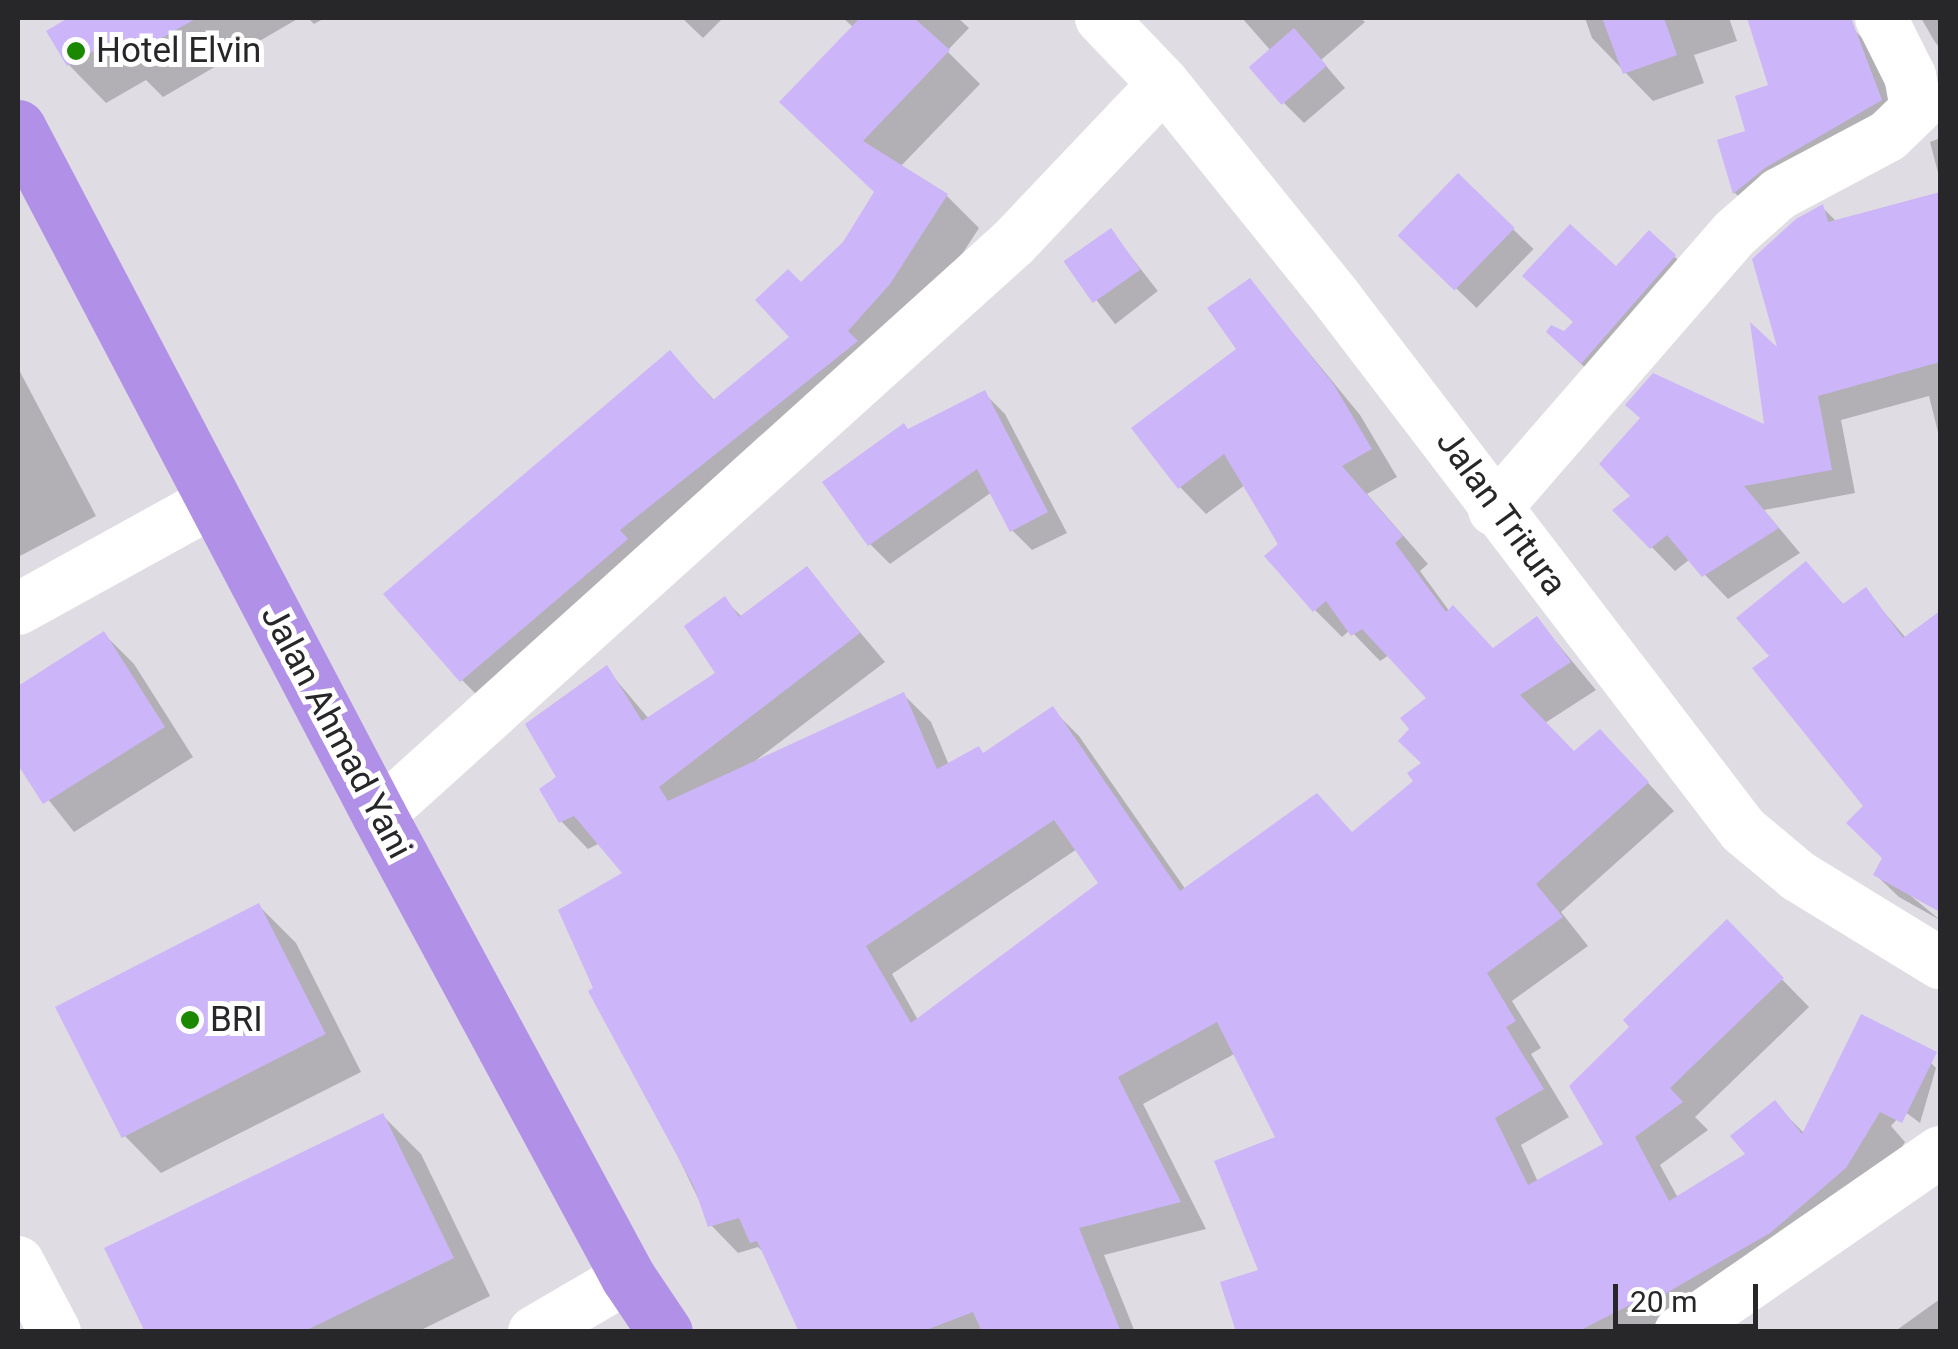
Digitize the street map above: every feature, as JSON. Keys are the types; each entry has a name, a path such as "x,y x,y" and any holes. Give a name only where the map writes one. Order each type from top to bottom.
{"highway":[{"name":"Jalan Ahmad Yani","path":"18,127 628,1277 665,1332"}],"street":[{"name":"Jalan Tritura","path":"1101,18 1164,84 1436,425 1494,510 1743,830 1798,876 1940,963"},
{"path":"1494,510 1735,232 1779,194 1888,136 1916,109 1910,76 1880,18"},
{"path":"380,815 1014,243 1164,84"},
{"path":"18,609 214,501"},
{"path":"1680,1332 1940,1152"},
{"path":"19,1268 56,1332"},
{"path":"534,1332 628,1277"}],"building":[{"name":"Hotel Elvin","path":"68,18 197,18 123,60 112,41 67,66 46,31"},
{"path":"860,18 914,18 950,50 863,141 948,194 890,284 848,331 858,341 620,530 628,539 460,682 383,594 670,350 713,400 789,337 755,300 788,269 801,282 843,242 874,192 779,102"},
{"path":"1602,18 1664,18 1677,55 1623,74"},
{"path":"1747,18 1851,18 1882,100 1765,168 1733,194 1717,140 1745,131 1735,96 1768,85"},
{"path":"1294,28 1327,66 1282,105 1249,67"},
{"path":"1458,173 1515,228 1454,290 1398,236"},
{"path":"1940,192 1940,362 1818,396 1832,470 1744,486 1779,528 1702,577 1667,535 1650,549 1612,510 1630,496 1599,464 1640,418 1625,405 1653,373 1764,424 1750,322 1777,347 1752,259 1796,219 1823,204 1828,222"},
{"path":"1570,224 1616,266 1649,230 1676,255 1581,364 1546,332 1551,325 1564,331 1573,322 1522,276"},
{"path":"1111,228 1140,270 1093,303 1063,261"},
{"path":"1250,278 1334,385 1372,449 1342,466 1403,536 1395,543 1446,612 1453,605 1493,648 1537,616 1571,662 1520,695 1574,751 1600,729 1649,782 1536,884 1563,917 1487,973 1516,1021 1506,1027 1544,1089 1495,1118 1528,1185 1603,1144 1569,1086 1629,1027 1623,1020 1727,919 1784,978 1670,1088 1683,1102 1635,1137 1669,1201 1745,1154 1730,1136 1775,1100 1802,1134 1861,1014 1937,1052 1902,1123 1880,1112 1846,1168 1770,1233 1656,1299 1653,1293 1577,1332 1236,1332 1220,1282 1258,1270 1214,1161 1275,1137 1217,1022 1118,1077 1181,1202 1079,1228 1121,1332 982,1332 973,1312 921,1332 799,1332 757,1241 750,1243 739,1218 708,1227 694,1187 588,991 593,988 558,910 622,873 574,816 559,823 539,789 556,777 525,724 607,665 642,721 715,673 684,626 725,596 739,617 807,566 860,633 659,787 668,801 904,692 937,769 979,746 983,753 1053,706 1180,891 1317,793 1352,832 1413,781 1407,773 1421,763 1398,741 1409,729 1400,718 1426,698 1362,629 1351,636 1326,601 1313,612 1264,556 1278,544 1224,454 1178,489 1131,428 1236,349 1207,308","holes":["1054,820 1098,883 911,1023 866,946"]},
{"path":"985,390 1048,512 1010,532 977,469 868,546 822,482 904,423 908,429"},
{"path":"1806,561 1843,604 1866,587 1903,638 1940,611 1940,912 1873,875 1882,858 1846,823 1863,806 1752,668 1769,656 1736,618"},
{"path":"104,631 165,727 43,804 18,765 18,686"},
{"name":"BRI","path":"259,903 326,1034 122,1138 55,1007"},
{"path":"383,1113 454,1258 303,1332 145,1332 104,1248"}],"place":[{"name":"Hotel Elvin","path":"76,51"},
{"name":"BRI","path":"190,1020"}]}
